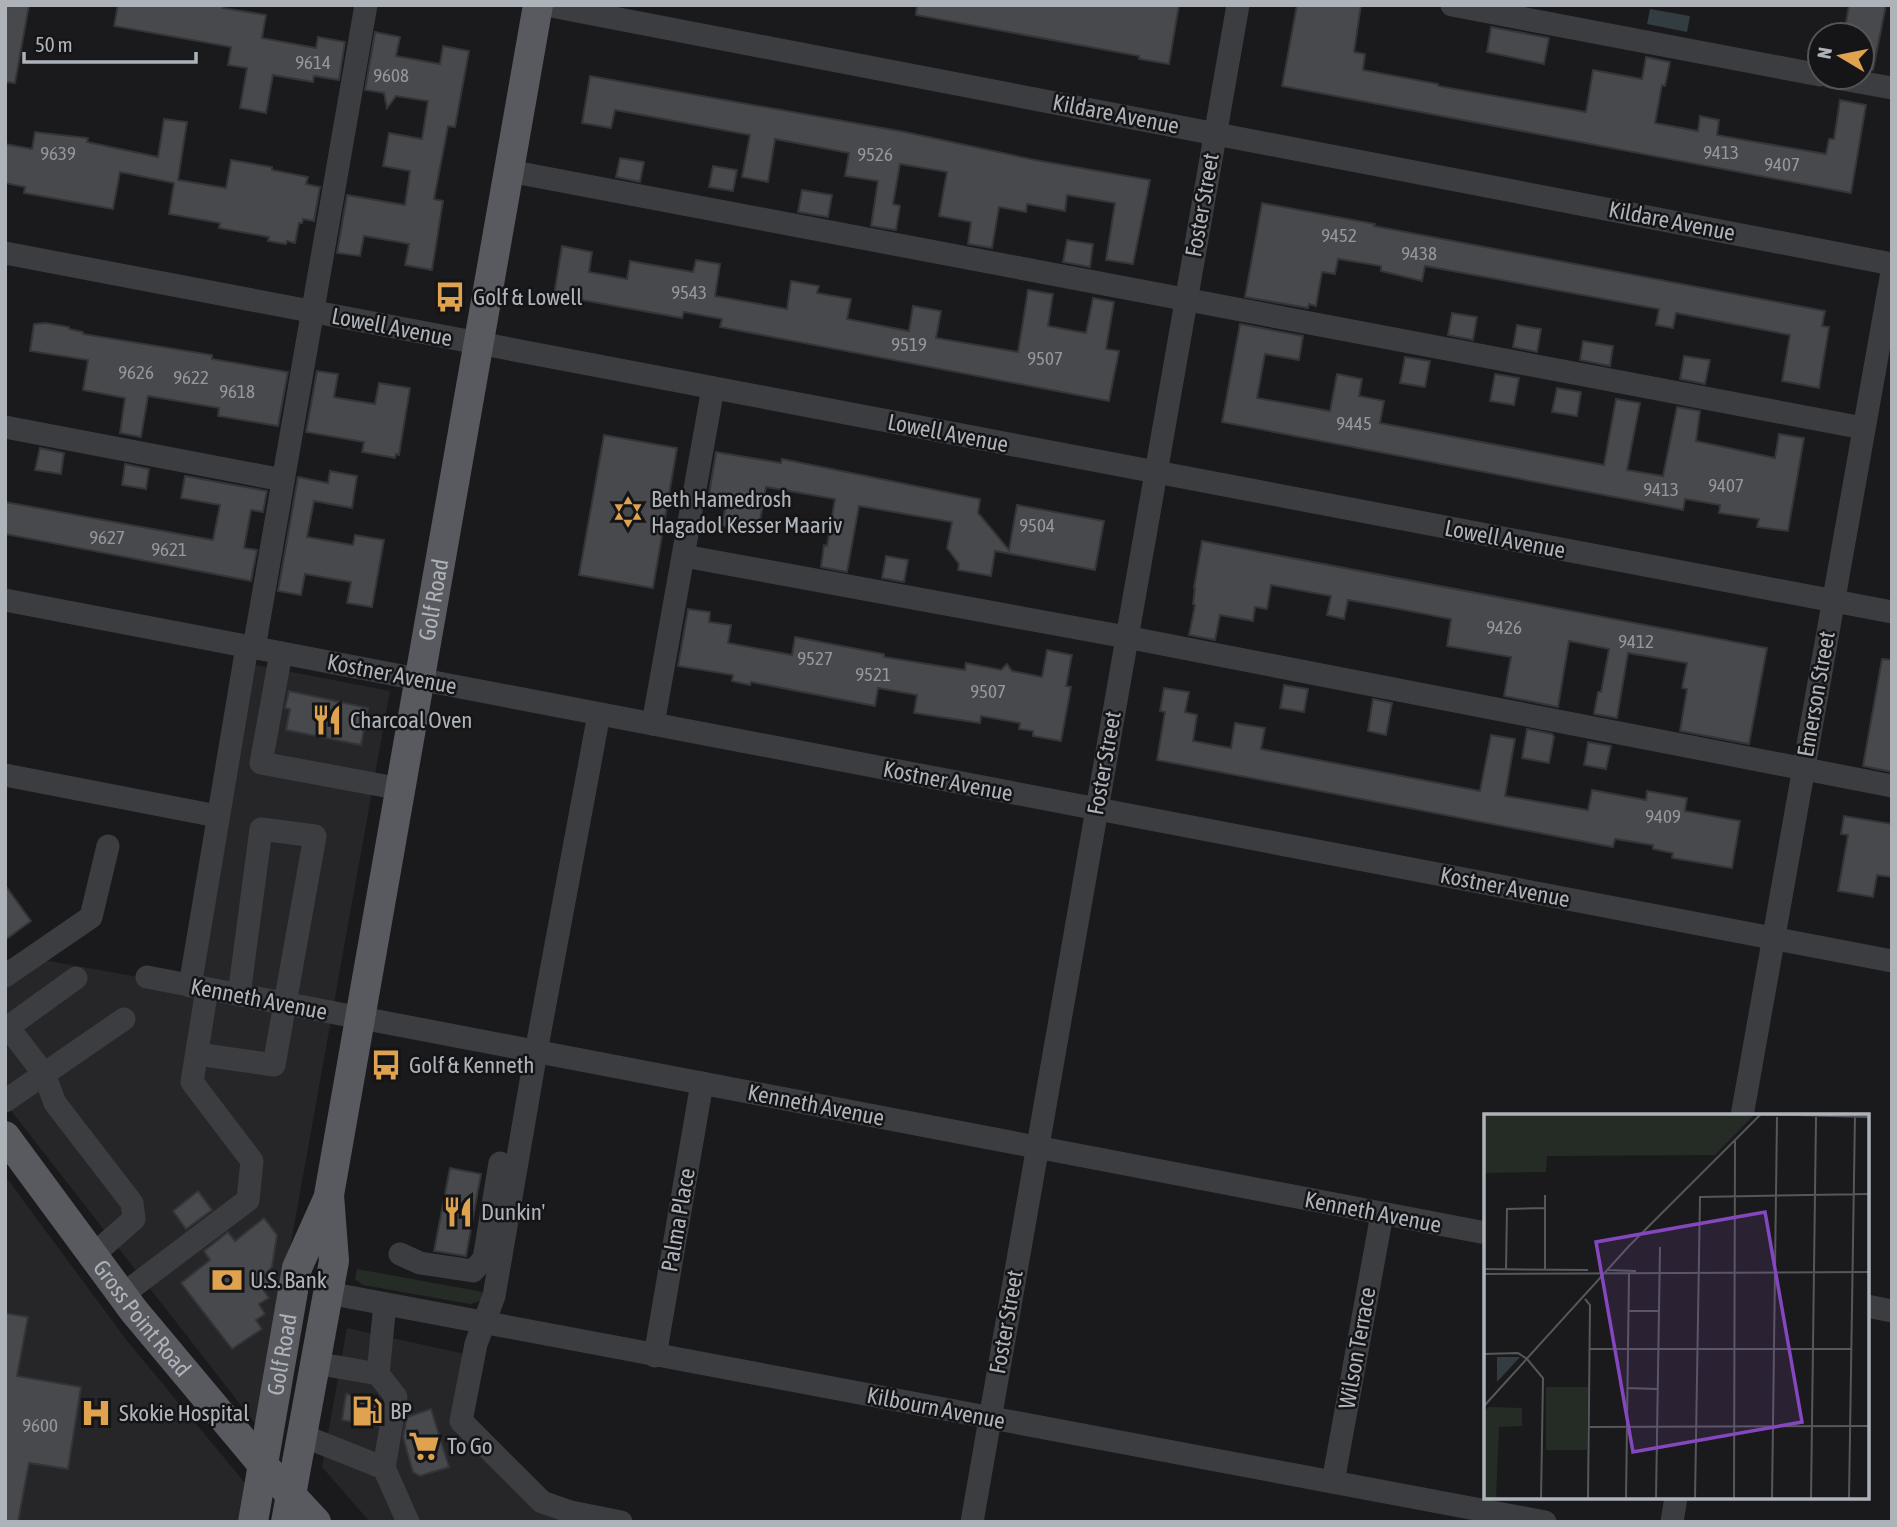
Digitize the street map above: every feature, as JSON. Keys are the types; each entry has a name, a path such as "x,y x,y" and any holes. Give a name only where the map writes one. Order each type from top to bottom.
{"main road":[{"name":"Golf Road","path":"288,1508 334,1261 330,1195 538,5"},
{"name":"Gross Point Road","path":"5,1136 122,1295 263,1465 288,1508 316,1522"},
{"name":"Golf Road","path":"253,1522 297,1268 330,1195"}],"street":[{"path":"122,1295 248,1200 252,1161 192,1082 197,1054 198,987 217,816 283,480 366,5"},
{"name":"Kildare Avenue","path":"546,5 1892,264"},
{"name":"Foster Street","path":"971,1522 1237,5"},
{"path":"1452,5 1806,72"},
{"path":"509,171 1863,428"},
{"name":"Lowell Avenue","path":"5,253 1892,612"},
{"name":"Emerson Street","path":"1742,1114 1892,272"},
{"path":"653,724 713,388"},
{"path":"5,427 283,480"},
{"path":"684,556 1126,637 1892,786"},
{"name":"Kostner Avenue","path":"5,600 1892,961"},
{"path":"281,653 261,763 401,789"},
{"path":"599,714 494,1296 476,1344 461,1421 542,1502 571,1512 621,1522"},
{"path":"5,775 217,816"},
{"path":"197,1054 274,1065 315,836 261,829 239,995"},
{"path":"5,976 91,917 108,846"},
{"name":"Kenneth Avenue","path":"147,977 1484,1233"},
{"path":"76,978 8,1027 44,1074 55,1103 132,1203 134,1219 93,1255"},
{"path":"5,1101 124,1019"},
{"name":"Palma Place","path":"655,1356 702,1083"},
{"path":"400,1254 420,1263 473,1271 484,1259 500,1163"},
{"name":"Wilson Terrace","path":"1333,1482 1382,1214"},
{"name":"Kilbourn Avenue","path":"328,1293 1545,1522"},
{"path":"384,1304 379,1374 396,1397 384,1468 408,1522"},
{"path":"1869,1306 1892,1311"},
{"path":"315,1363 379,1374"},
{"path":"301,1435 384,1468"},
{"path":"1672,1522 1676,1499"}],"shaded area":[{"path":"1650,9 1690,16 1687,32 1647,24"},
{"path":"245,663 390,691 258,1427 5,1103 5,976 32,958 189,986"},
{"name":"Skokie Hospital","path":"5,1176 128,1342 245,1483 238,1522 5,1522"},
{"path":"357,1269 483,1292 481,1301 470,1304 363,1285 355,1279"},
{"path":"347,1328 465,1354 454,1425 585,1522 370,1522 322,1467"}],"building":[{"path":"5,5 29,5 15,83 5,82"},
{"path":"118,5 224,5 223,8 266,15 262,38 316,48 318,37 345,42 339,80 314,76 313,82 273,75 266,113 240,108 247,68 228,65 231,47 114,26"},
{"path":"917,5 1179,5 1169,64 1139,59 1139,56 916,15"},
{"path":"1297,5 1361,5 1354,52 1365,54 1363,70 1586,112 1593,70 1642,79 1646,57 1670,62 1665,86 1662,85 1655,123 1698,131 1700,116 1719,120 1717,135 1750,141 1826,154 1829,139 1834,139 1840,100 1866,105 1851,193 1282,86"},
{"path":"1849,5 1886,5 1876,55 1876,21 1846,21"},
{"path":"1491,27 1549,38 1544,64 1487,52"},
{"path":"375,32 400,37 396,56 440,64 443,46 469,51 455,127 448,126 434,199 443,201 432,270 405,265 409,244 399,242 364,236 360,256 337,253 347,195 405,205 410,171 383,166 389,133 422,139 428,101 396,96 387,108 384,93 365,90"},
{"path":"590,76 905,132 1035,160 1150,180 1133,264 1106,260 1115,203 1067,195 1065,211 1027,204 1026,212 999,207 992,248 968,244 971,222 939,216 947,172 900,164 893,204 900,206 896,230 871,226 878,181 845,176 849,153 775,139 768,182 742,177 750,135 615,110 611,128 582,123"},
{"path":"164,119 187,122 178,180 226,188 231,160 308,177 306,184 320,187 314,221 303,219 302,223 299,223 295,243 287,241 286,244 268,241 269,237 219,228 220,223 169,214 174,183 120,172 113,209 24,193 25,187 5,183 5,144 32,149 35,132 88,138 87,142 158,157"},
{"path":"620,158 644,162 640,182 616,177"},
{"path":"713,166 737,170 733,191 709,187"},
{"path":"802,190 832,195 828,217 798,212"},
{"path":"1262,203 1825,311 1822,326 1829,327 1819,388 1782,381 1790,335 1676,313 1673,328 1656,325 1659,309 1425,266 1422,281 1381,271 1381,266 1338,259 1335,274 1322,272 1316,306 1309,304 1308,308 1245,297"},
{"path":"1067,240 1093,244 1090,267 1063,262"},
{"path":"562,246 592,252 589,272 627,279 630,261 693,272 696,260 720,264 715,296 787,309 791,281 819,286 817,293 851,299 847,319 909,331 913,306 941,311 936,338 1018,352 1028,290 1053,294 1048,326 1086,333 1093,298 1114,302 1106,349 1119,351 1109,401 720,327 722,319 684,312 682,318 554,295"},
{"path":"1452,313 1477,317 1473,340 1448,335"},
{"path":"34,324 69,327 83,334 212,355 212,359 288,372 278,426 218,416 219,408 148,396 141,437 120,433 125,398 83,390 88,360 30,351"},
{"path":"1240,324 1303,336 1299,360 1265,354 1257,398 1330,411 1337,374 1362,379 1359,396 1384,401 1380,423 1604,465 1616,399 1640,403 1627,470 1663,476 1677,407 1700,411 1696,441 1775,458 1779,434 1804,438 1788,531 1757,527 1759,519 1719,513 1720,505 1685,499 1683,510 1222,422"},
{"path":"1517,325 1541,329 1537,352 1513,347"},
{"path":"1583,341 1613,346 1610,366 1580,360"},
{"path":"1684,356 1710,360 1705,384 1680,379"},
{"path":"1405,357 1430,361 1425,387 1400,383"},
{"path":"317,371 338,374 334,397 338,398 375,404 379,383 410,388 399,455 396,454 395,458 362,452 364,442 306,432"},
{"path":"1495,374 1519,378 1514,405 1490,401"},
{"path":"1557,388 1581,392 1577,416 1552,412"},
{"name":"Beth Hamedrosh Hagadol Kesser Maariv","path":"604,435 677,448 653,588 579,575"},
{"path":"40,448 64,453 61,474 35,470"},
{"path":"716,452 781,463 782,459 980,499 978,513 1009,550 1017,505 1104,521 1095,570 995,551 991,576 958,570 959,564 947,548 952,522 859,506 847,572 821,567 835,499 766,487 758,532 722,526 727,497 709,494"},
{"path":"125,464 149,469 146,489 122,485"},
{"path":"330,471 357,476 352,508 314,501 307,537 353,545 355,535 384,540 372,607 347,603 351,582 305,574 301,595 278,591 298,477 328,483"},
{"path":"185,476 267,491 263,512 251,510 244,548 257,550 251,581 5,534 5,502 213,540 220,505 181,498"},
{"path":"1202,541 1767,648 1749,744 1680,731 1687,689 1682,688 1687,663 1628,653 1617,718 1594,714 1609,649 1569,641 1558,707 1504,696 1511,657 1447,646 1451,619 1348,600 1344,619 1327,615 1331,596 1271,585 1267,609 1255,607 1253,621 1220,615 1215,640 1189,635"},
{"path":"886,556 908,560 904,582 882,578"},
{"path":"688,609 710,612 709,622 731,625 728,643 792,655 795,637 884,654 884,657 965,670 966,663 1001,670 1007,664 1012,671 1042,677 1047,650 1072,655 1066,686 1071,687 1061,741 1033,736 1033,731 1019,729 1020,723 981,716 980,723 914,713 917,695 878,688 875,706 751,682 750,685 732,681 733,675 678,666"},
{"path":"1882,659 1892,660 1892,772 1863,766"},
{"path":"1284,685 1308,689 1304,712 1280,708"},
{"path":"1164,688 1189,692 1185,712 1197,715 1193,741 1231,748 1235,723 1265,728 1261,749 1480,791 1491,735 1515,739 1505,796 1588,810 1592,790 1646,800 1647,791 1687,798 1685,811 1740,821 1732,868 1672,858 1673,853 1653,849 1653,845 1615,839 1613,847 1157,760 1165,712 1160,711"},
{"name":"Charcoal Oven","path":"289,691 368,708 361,745 286,730 290,709 285,708"},
{"path":"1373,699 1392,703 1386,735 1368,731"},
{"path":"1527,729 1552,734 1554,737 1549,763 1522,758"},
{"path":"1588,742 1611,746 1606,769 1584,765"},
{"path":"1844,816 1892,824 1892,877 1877,875 1873,897 1838,891 1848,835 1841,834"},
{"path":"5,885 31,921 5,940"},
{"name":"Dunkin'","path":"450,1168 481,1174 466,1256 434,1251"},
{"path":"198,1191 212,1210 186,1229 173,1211"},
{"name":"U.S. Bank","path":"264,1218 277,1235 272,1267 264,1276 272,1284 263,1289 269,1298 259,1304 265,1314 256,1320 262,1329 232,1349 181,1283 210,1260 204,1251 228,1232 235,1241"},
{"path":"5,1313 28,1317 17,1376 81,1387 68,1469 29,1463 18,1522 5,1522"},
{"name":"BP","path":"346,1394 381,1400 377,1426 342,1420"},
{"name":"To Go","path":"431,1409 449,1467 420,1476 413,1472 403,1437 407,1417"}],"place":[{"name":"Golf & Lowell","path":"450,297"},
{"name":"Beth Hamedrosh Hagadol Kesser Maariv","path":"628,512"},
{"name":"Charcoal Oven","path":"327,720"},
{"name":"Golf & Kenneth","path":"386,1065"},
{"name":"Dunkin'","path":"458,1212"},
{"name":"U.S. Bank","path":"227,1280"},
{"name":"BP","path":"367,1411"},
{"name":"Skokie Hospital","path":"96,1413"},
{"name":"To Go","path":"424,1446"}]}
